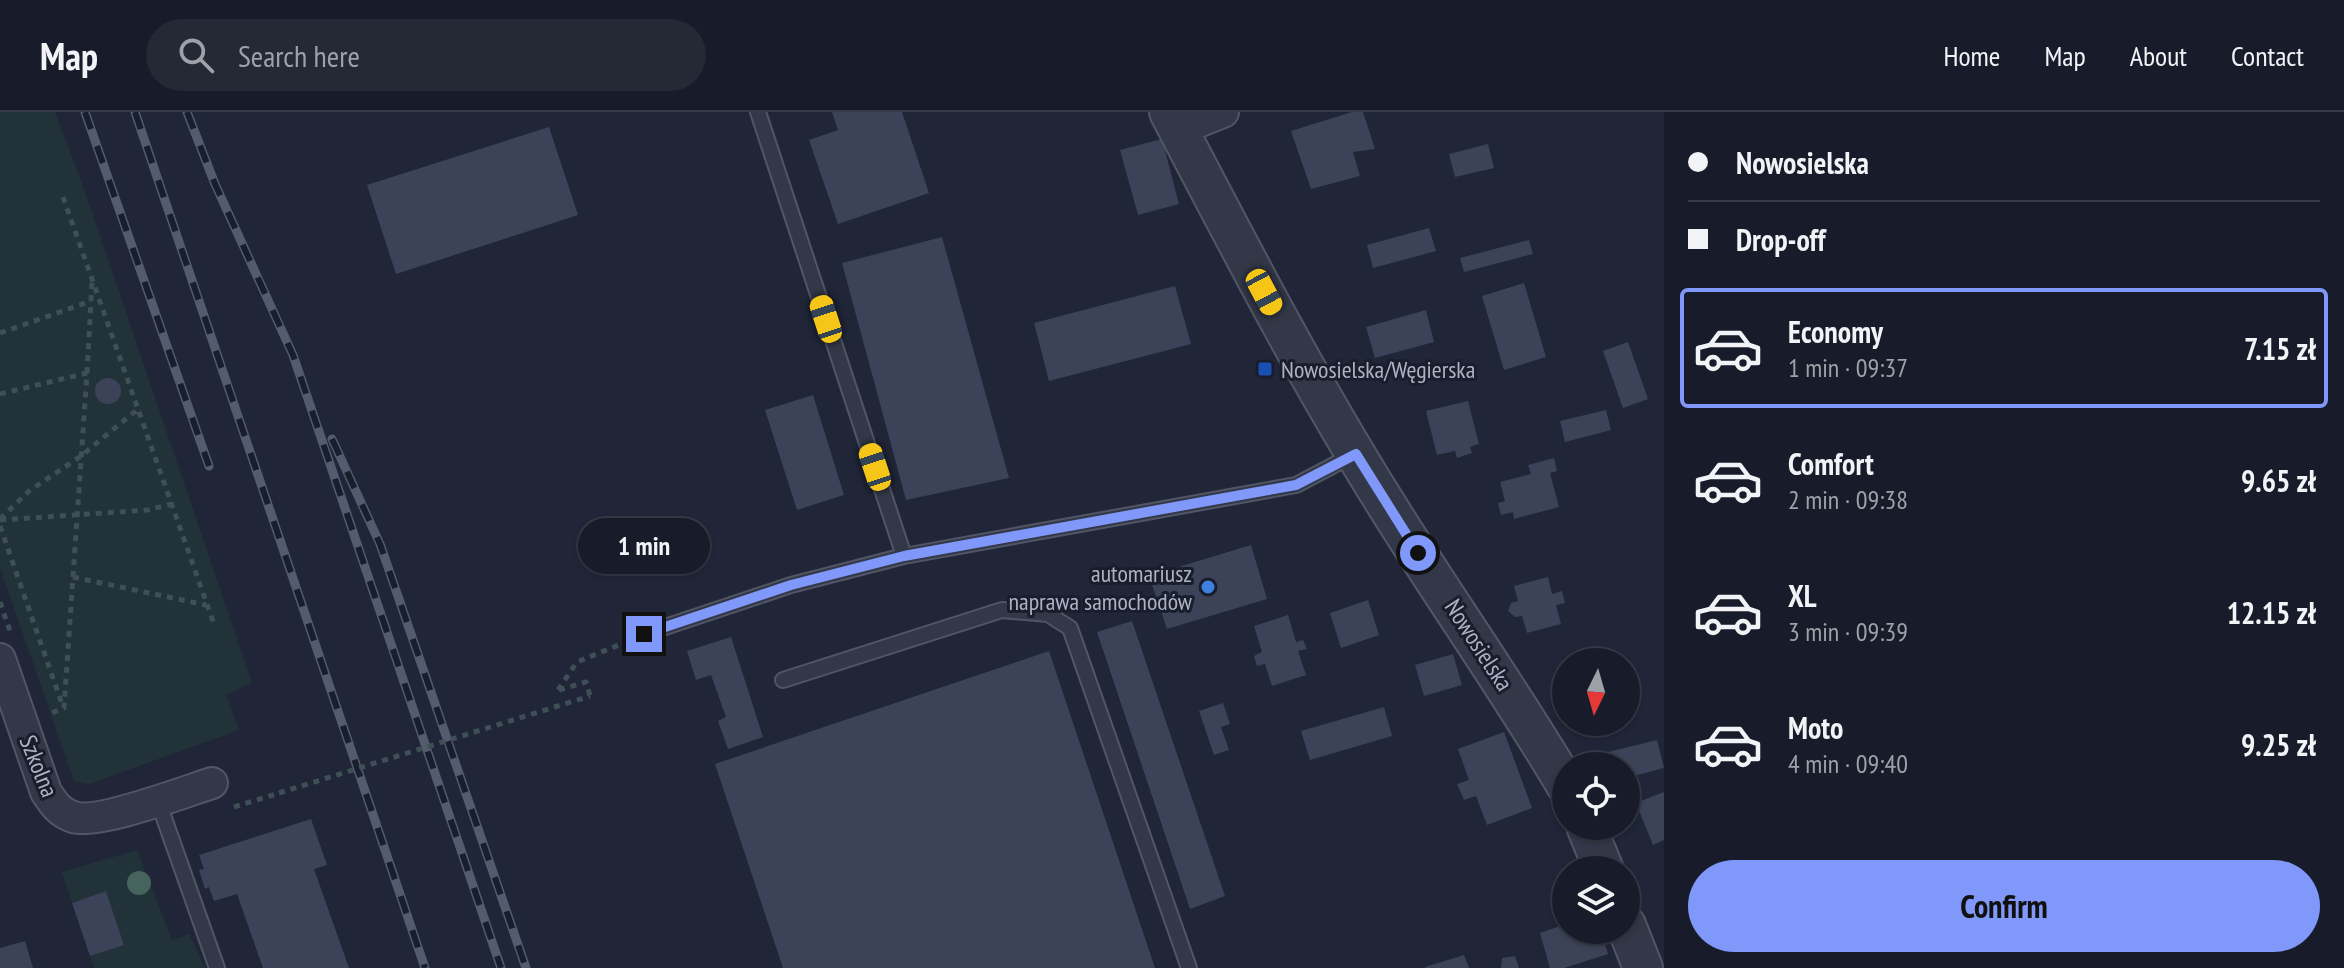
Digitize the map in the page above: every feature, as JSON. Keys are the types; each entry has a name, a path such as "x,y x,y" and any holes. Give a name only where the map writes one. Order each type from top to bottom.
{"street":[{"path":"1174,121 1223,112"},
{"name":"Nowosielska","path":"1174,121 1277,316 1356,454 1552,762"},
{"name":"Szkolna","path":"8,652 46,792 57,809 75,818 96,817 158,801 219,796"},
{"path":"1634,944 1643,968"}],"lane":[{"path":"758,112 904,556"},
{"path":"644,634 791,585 904,556 1296,485 1356,454"},
{"path":"783,680 1002,610 1048,614 1070,628 1189,968"},
{"path":"158,801 217,968"}],"path":[{"path":"63,197 214,624"},
{"path":"64,708 92,279"},
{"path":"0,333 91,301"},
{"path":"0,394 87,373"},
{"path":"0,522 29,491 81,456 138,409"},
{"path":"0,522 163,508 172,504"},
{"path":"0,522 64,708"},
{"path":"73,577 207,605"},
{"path":"0,602 8,652"},
{"path":"219,796 590,696 586,682 558,690 577,662 644,634"},
{"path":"41,718 64,708"}],"shaded area":[{"path":"0,112 55,112 252,683 226,695 239,730 89,784 74,781 0,568"},
{"path":"137,850 172,940 189,934 205,968 94,968 90,956 124,944 106,891 72,903 62,872"}],"building":[{"path":"832,112 902,112 929,193 838,224 809,140 838,130"},
{"path":"1352,112 1363,112 1375,149 1353,152 1360,176 1311,189 1291,131"},
{"path":"549,127 578,215 396,274 367,185"},
{"path":"1162,139 1179,204 1138,215 1120,150"},
{"path":"1488,144 1494,168 1455,177 1449,154"},
{"path":"1429,228 1436,251 1373,268 1367,245"},
{"path":"942,237 1009,478 906,500 842,263"},
{"path":"1529,240 1533,254 1464,272 1460,258"},
{"path":"1524,283 1546,357 1504,370 1482,296"},
{"path":"1175,286 1191,344 1049,381 1034,323"},
{"path":"1426,310 1434,342 1375,358 1366,327"},
{"path":"1628,342 1648,399 1623,408 1603,351"},
{"path":"108,378 117,382 121,391 117,400 108,404 99,400 95,391 99,382"},
{"path":"813,395 844,495 797,510 765,410"},
{"path":"1468,401 1479,444 1470,447 1472,453 1457,458 1455,451 1437,455 1426,411"},
{"path":"1606,410 1611,430 1565,442 1560,421"},
{"path":"1554,458 1557,471 1550,473 1559,507 1514,519 1513,512 1501,515 1498,503 1505,501 1500,482 1531,474 1528,465"},
{"name":"automariusz naprawa samochodów","path":"1251,545 1267,599 1167,629 1149,576"},
{"path":"1548,577 1552,594 1562,591 1565,603 1556,605 1561,624 1527,633 1522,616 1515,617 1508,611 1511,603 1518,601 1514,586"},
{"path":"1368,600 1379,635 1341,648 1330,613"},
{"path":"1288,615 1296,642 1303,640 1307,649 1298,651 1306,675 1272,686 1265,664 1257,666 1254,656 1262,652 1254,626"},
{"path":"1132,621 1225,896 1190,909 1097,632"},
{"path":"731,637 763,737 728,749 718,721 726,717 711,675 696,680 687,651"},
{"path":"1049,651 1155,968 783,968 715,764"},
{"path":"1453,654 1462,685 1424,696 1415,665"},
{"path":"1223,703 1230,724 1221,727 1229,750 1214,755 1199,711"},
{"path":"1384,707 1392,736 1310,760 1301,731"},
{"path":"1504,732 1532,808 1487,825 1476,796 1464,800 1457,784 1469,780 1458,749"},
{"path":"1657,740 1664,768 1640,774 1640,752 1608,752"},
{"path":"1664,792 1664,840 1653,845 1640,813 1640,801"},
{"path":"311,819 327,865 314,869 349,968 263,968 237,894 214,901 209,887 205,889 199,870 204,869 199,855"},
{"path":"106,891 124,945 90,956 72,903"},
{"path":"1552,929 1552,944 1605,944 1608,954 1564,968 1550,968 1540,933"},
{"path":"25,941 33,968 0,968 0,948"},
{"path":"1464,955 1469,968 1425,968 1425,967"},
{"path":"1515,956 1519,968 1501,968 1502,958"}],"railway":[{"path":"85,112 209,466"},
{"path":"135,112 425,968"},
{"path":"187,112 215,184 293,355 501,968"},
{"path":"332,439 380,544 526,968"}],"place":[{"name":"Nowosielska/Węgierska","path":"1265,369"},
{"name":"automariusz naprawa samochodów","path":"1208,587"}],"route":[{"path":"644,634 791,585 904,556 1296,485 1356,454 1418,553"}]}
